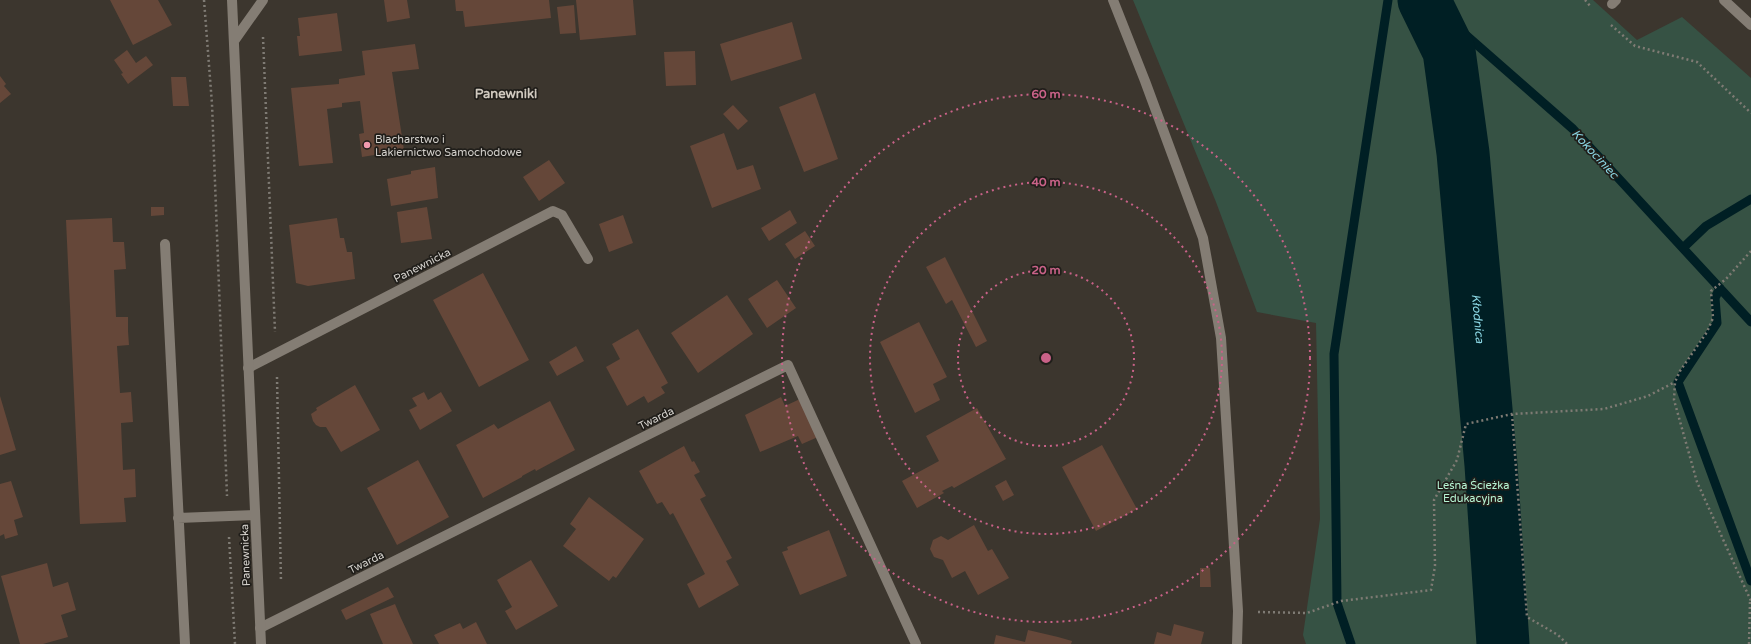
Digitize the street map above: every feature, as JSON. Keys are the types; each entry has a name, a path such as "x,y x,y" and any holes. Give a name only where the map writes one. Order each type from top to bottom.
{"street":[{"name":"Panewnicka","path":"232,0 261,644"},
{"path":"234,41 263,0"},
{"path":"1113,0 1145,81 1203,238 1221,338 1238,614 1238,644"},
{"path":"1724,0 1751,25"},
{"name":"Panewnicka","path":"248,368 553,211 562,215 588,259"},
{"path":"165,244 185,644"},
{"name":"Twarda","path":"260,628 788,366 916,644"},
{"path":"178,518 255,515"}],"path":[{"path":"204,0 212,104 234,644"},
{"path":"1585,0 1596,12"},
{"path":"1607,22 1635,46 1697,62 1751,113"},
{"path":"263,32 279,425 281,617"},
{"path":"1749,644 1751,601 1698,482 1674,400 1675,382 1680,371 1707,332 1713,318 1711,291 1726,279 1751,251"},
{"path":"1238,614 1307,613 1341,601 1431,590 1436,566 1434,500 1457,460 1466,424 1512,414 1604,409 1648,396 1675,382"},
{"path":"1512,414 1527,617 1558,635 1567,644"}],"green space":[{"name":"Leśna Ścieżka Edukacyjna","path":"1133,0 1593,0 1637,40 1682,17 1751,78 1751,644 1306,644 1303,635 1320,519 1316,323 1257,312 1216,202"}],"building":[{"path":"110,0 158,0 172,25 133,45"},
{"path":"384,0 407,0 410,18 387,22"},
{"path":"455,0 549,0 551,18 465,27 463,11 456,11"},
{"path":"576,0 633,0 636,35 580,40"},
{"path":"574,5 576,33 560,34 557,7"},
{"path":"337,13 342,51 299,56 297,36 300,36 298,18"},
{"path":"792,22 802,59 731,81 720,44"},
{"path":"415,44 419,69 392,72 404,150 362,157 359,134 364,133 360,101 342,103 342,107 327,109 333,163 299,166 291,88 339,84 339,79 365,75 362,51"},
{"path":"127,50 136,63 146,56 153,65 128,84 121,74 123,73 114,60"},
{"path":"695,51 696,85 666,86 664,52"},
{"path":"0,76 6,84 4,86 11,94 0,103"},
{"path":"171,77 186,77 189,106 173,106"},
{"path":"815,93 838,159 804,172 779,107"},
{"path":"733,105 748,121 738,130 723,114"},
{"path":"724,133 737,170 753,165 761,189 712,208 690,146"},
{"path":"549,160 565,183 539,201 523,177"},
{"path":"435,167 438,198 391,206 387,179 411,174 411,171"},
{"path":"151,207 164,207 164,215 151,216"},
{"path":"427,207 432,239 401,243 397,212"},
{"path":"790,210 797,223 769,241 761,228"},
{"path":"623,215 633,243 609,252 599,224"},
{"path":"112,218 113,242 124,242 126,269 114,270 116,317 128,317 129,345 117,346 120,393 131,392 133,422 121,423 123,470 135,469 136,497 124,498 126,522 80,524 66,220"},
{"path":"337,218 340,238 344,238 347,252 352,252 355,279 308,286 296,283 289,225"},
{"path":"805,231 815,246 795,259 785,244"},
{"path":"945,257 987,341 976,347 952,300 946,304 926,267"},
{"path":"483,273 529,360 479,387 433,300"},
{"path":"777,280 796,308 767,328 748,299"},
{"path":"727,295 753,334 698,373 671,333"},
{"path":"919,322 947,377 933,384 940,400 915,413 880,342"},
{"path":"638,329 668,383 661,387 665,393 648,403 644,396 627,406 606,367 620,359 612,344"},
{"path":"576,346 584,361 557,376 549,362"},
{"path":"355,385 380,430 341,452 326,427 316,425 311,414 317,410 316,408"},
{"path":"424,392 428,400 441,392 452,411 420,430 409,410 417,406 412,398"},
{"path":"0,396 16,450 0,455"},
{"path":"781,397 785,406 800,399 818,437 802,444 798,436 760,452 745,415"},
{"path":"550,401 575,450 536,471 535,469 483,498 456,445 494,424 498,429"},
{"path":"977,408 1006,459 954,488 952,486 942,491 944,493 917,508 902,481 939,461 926,436"},
{"path":"1102,445 1137,509 1096,531 1062,467"},
{"path":"684,446 692,462 694,461 700,472 694,475 706,496 700,499 732,558 726,561 739,585 699,608 687,584 705,574 673,513 670,515 662,502 657,504 639,471"},
{"path":"418,460 449,517 397,545 367,488"},
{"path":"1006,480 1014,495 1003,501 995,486"},
{"path":"11,481 23,517 14,520 18,535 5,539 4,534 0,536 0,484"},
{"path":"589,497 644,539 616,578 613,576 609,581 563,546 576,529 570,524"},
{"path":"974,525 988,551 992,549 1009,578 978,595 965,571 952,578 943,560 934,557 930,549 933,540 941,536 948,540"},
{"path":"829,530 847,576 800,595 782,552 788,550 787,547"},
{"path":"531,560 558,606 516,630 505,611 512,607 497,580"},
{"path":"47,563 53,587 68,582 76,610 61,615 68,637 43,644 20,644 1,576"},
{"path":"1200,568 1210,568 1211,587 1200,587"},
{"path":"388,587 394,597 346,620 341,610"},
{"path":"395,604 413,644 383,644 370,614"},
{"path":"476,622 487,644 439,644 434,635 460,623 463,629"},
{"path":"1174,624 1204,632 1201,644 1154,644 1157,632 1171,636"},
{"path":"1028,630 1072,641 1071,644 994,644 996,635 1025,642"}],"waterway":[{"path":"1351,644 1337,603 1334,354 1388,0"},
{"name":"Kłodnica","path":"1424,0 1449,51 1463,153 1491,465 1503,644"},
{"name":"Kokociniec","path":"1426,0 1573,129 1751,322"},
{"path":"1683,248 1706,226 1751,199"},
{"path":"1720,288 1715,298 1717,323 1678,382 1751,581"}],"place":[{"name":"Blacharstwo i Lakiernictwo Samochodowe","path":"367,145"}],"district":[{"name":"Panewniki","path":"506,93"}]}
